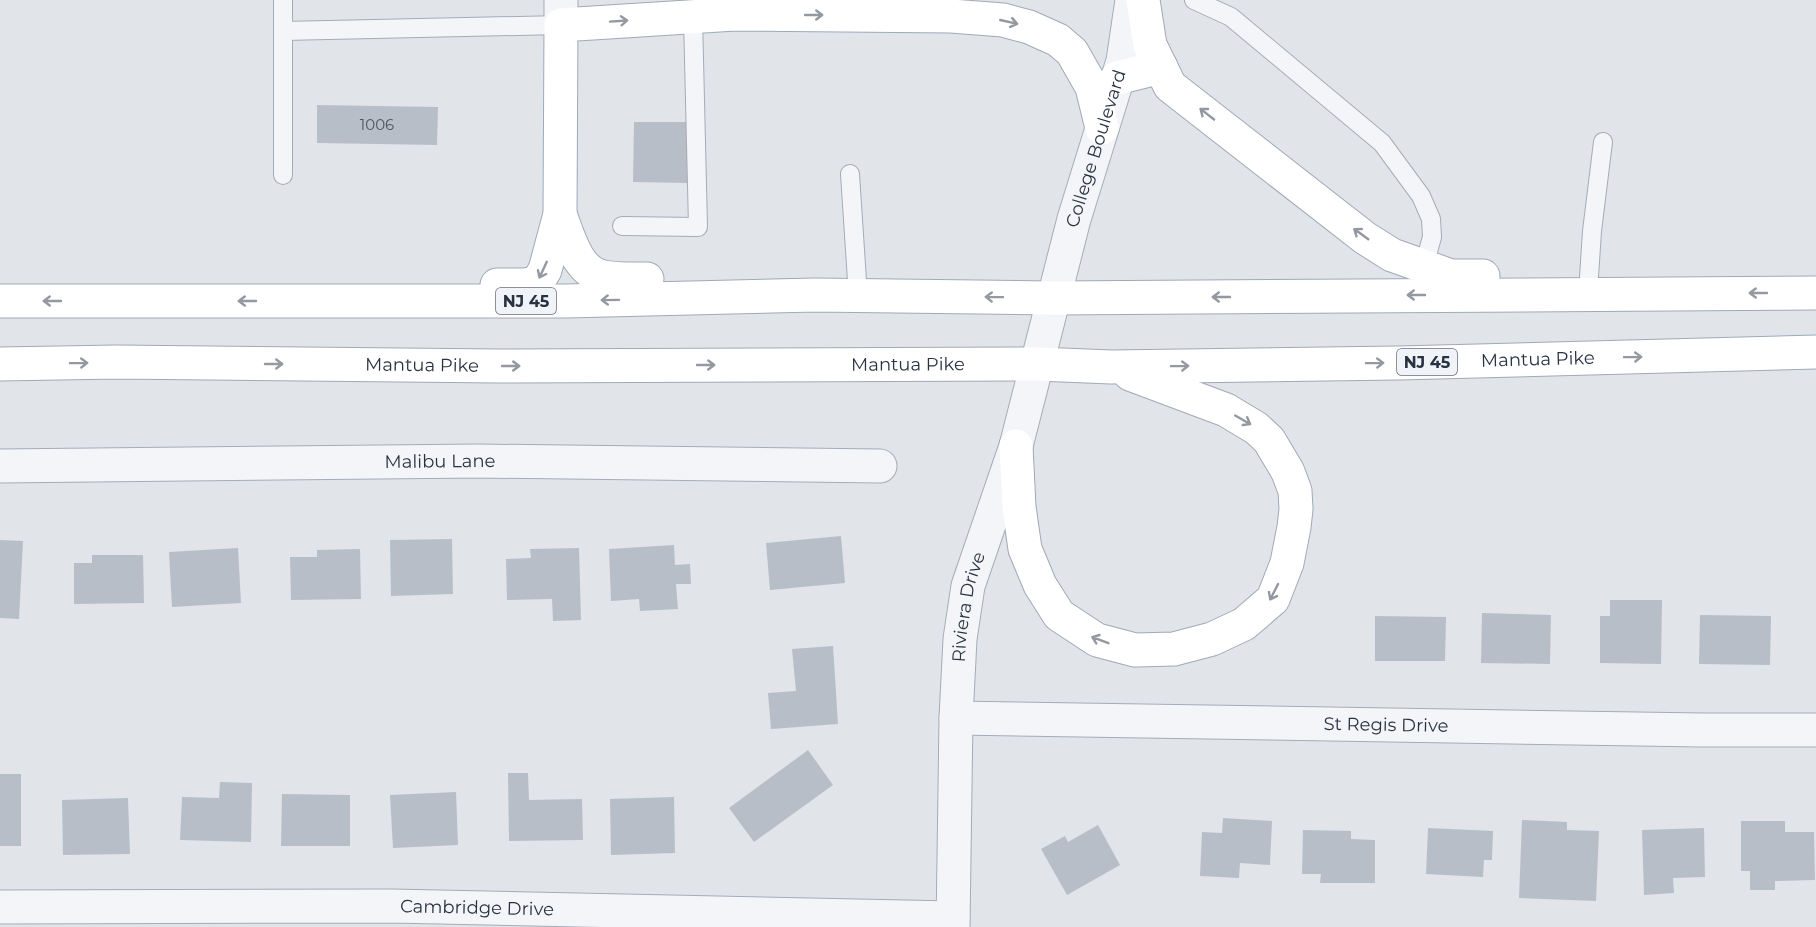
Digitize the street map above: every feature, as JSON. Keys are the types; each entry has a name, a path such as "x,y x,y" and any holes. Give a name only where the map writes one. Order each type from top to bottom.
{"main road":[{"path":"1143,0 1150,45 1170,86 1365,238 1392,255 1451,276 1653,278 1679,293"},
{"path":"284,301 306,285 524,285 537,283 545,270 560,214 561,13 693,17 735,14 951,16 1003,20 1058,40 1072,52 1092,87 1101,128"},
{"path":"1117,78 1161,67"},
{"path":"560,214 582,263 602,277 770,283 815,295"},
{"name":"NJ 45","path":"0,301 565,301 815,295 1053,298 1816,293"},
{"name":"Mantua Pike","path":"0,364 117,362 499,366 1038,364 1111,367 1399,363 1816,352"},
{"path":"1016,446 1019,507 1025,549 1040,585 1059,615 1097,640 1135,650 1174,649 1212,639 1244,624 1273,599 1287,563 1296,509 1295,491 1288,472 1269,440 1256,428 1226,410 1111,367"}],"street":[{"name":"College Boulevard","path":"1053,298 1077,209 1122,61 1132,0"},
{"name":"Riviera Drive","path":"953,923 956,718 960,639 968,586 1016,446 1053,298"},
{"name":"Malibu Lane","path":"0,466 479,461 880,466"},
{"name":"St Regis Drive","path":"956,718 1816,730"},
{"name":"Cambridge Drive","path":"0,907 392,906 953,923"}],"lane":[{"path":"283,0 284,175"},
{"path":"1194,0 1231,17 1382,143 1421,196 1431,219 1432,237 1424,266"},
{"path":"283,31 561,13"},
{"path":"622,226 698,226 693,17"},
{"path":"1589,277 1603,142"},
{"path":"850,174 858,296"}],"building":[{"path":"317,105 438,107 437,145 317,143"},
{"path":"634,122 690,122 689,183 633,182"},
{"path":"841,536 845,583 770,590 766,543"},
{"path":"452,539 453,594 391,596 390,540"},
{"path":"0,540 23,541 19,619 0,618"},
{"path":"674,545 675,565 690,564 691,584 676,584 678,609 640,611 639,599 611,601 609,549"},
{"path":"238,548 241,603 172,607 169,552"},
{"path":"579,548 581,620 553,621 552,599 507,600 506,559 531,558 530,549"},
{"path":"360,549 361,599 291,600 290,557 317,557 317,550"},
{"path":"92,555 143,555 144,603 74,604 74,563 92,563"},
{"path":"1610,600 1662,600 1661,664 1600,663 1600,616 1610,616"},
{"path":"1482,613 1551,615 1550,664 1481,663"},
{"path":"1700,615 1771,616 1770,665 1699,664"},
{"path":"1375,616 1446,617 1445,661 1375,661"},
{"path":"833,646 838,724 771,729 768,693 796,691 792,649"},
{"path":"808,750 833,785 754,842 729,808"},
{"path":"508,773 528,773 529,800 582,799 583,840 509,841"},
{"path":"0,774 21,774 21,846 0,846"},
{"path":"220,782 252,783 251,842 180,840 182,797 219,798"},
{"path":"456,792 458,845 393,848 390,795"},
{"path":"282,794 350,795 350,846 281,846"},
{"path":"674,797 675,853 611,855 610,799"},
{"path":"128,798 130,854 63,855 62,800"},
{"path":"1223,818 1272,821 1270,865 1240,863 1239,878 1200,876 1202,832 1222,833"},
{"path":"1522,820 1567,822 1567,830 1599,831 1596,901 1519,898"},
{"path":"1741,821 1785,821 1785,832 1814,832 1815,880 1775,881 1775,890 1750,890 1750,871 1741,871"},
{"path":"1098,825 1120,865 1067,895 1041,849 1065,836 1068,842"},
{"path":"1428,828 1493,831 1492,860 1484,860 1483,877 1426,874"},
{"path":"1704,828 1705,877 1673,878 1674,893 1644,895 1642,830"},
{"path":"1303,830 1351,831 1351,839 1375,840 1375,883 1320,883 1321,874 1302,874"}]}
